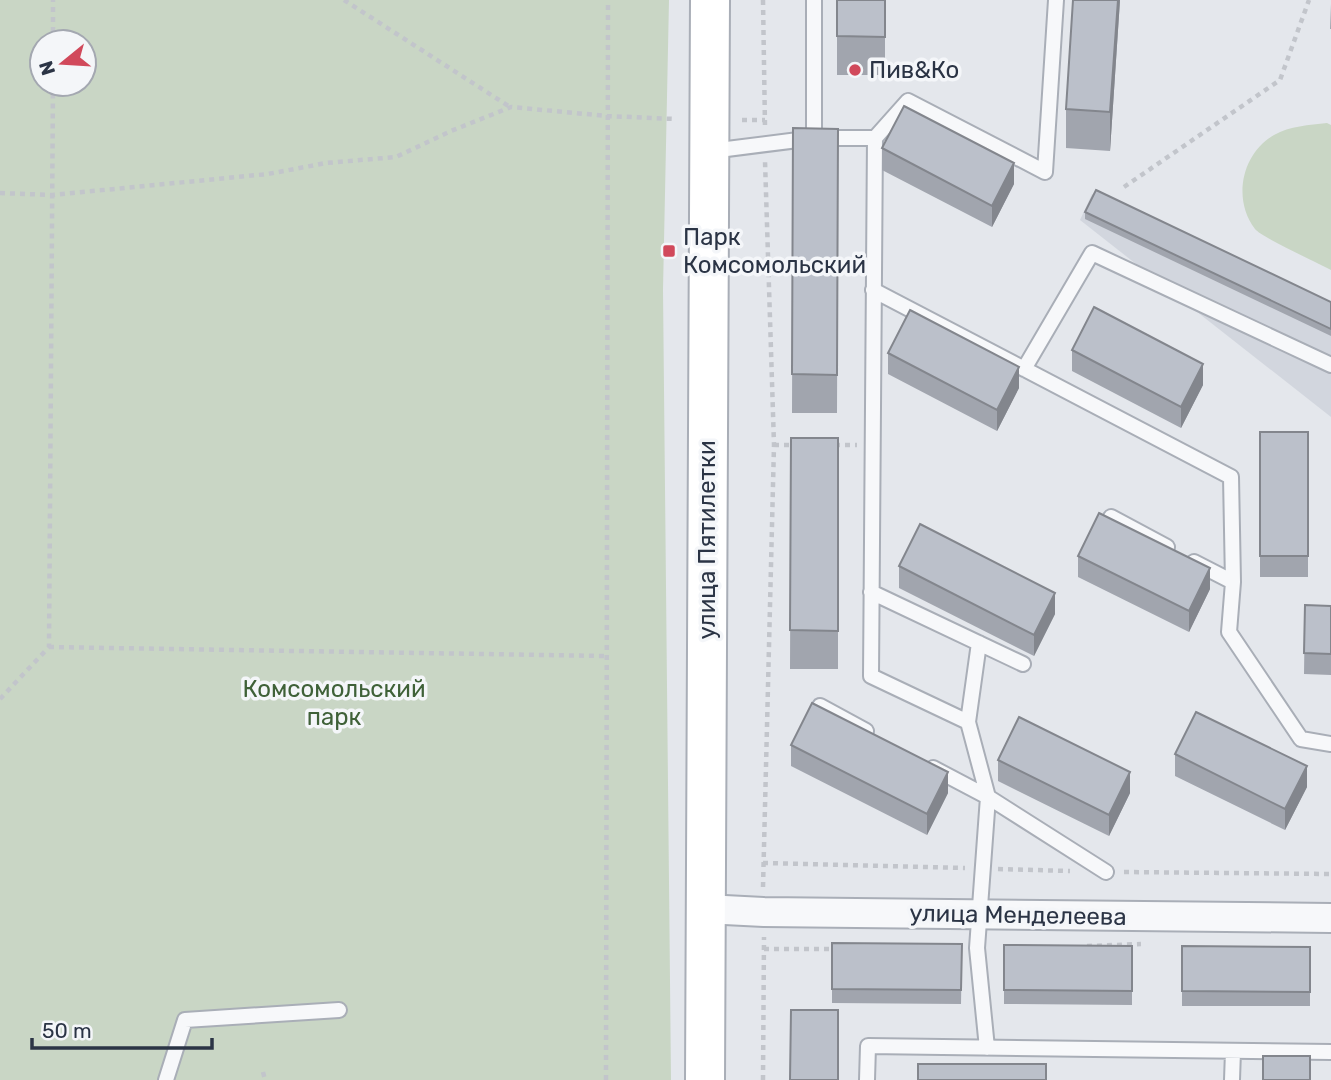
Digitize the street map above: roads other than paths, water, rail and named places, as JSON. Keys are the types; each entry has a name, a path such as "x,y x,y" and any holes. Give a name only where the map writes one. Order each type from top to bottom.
{"main road":[{"name":"улица Пятилетки","path":"705,1080 710,0"}],"street":[{"name":"улица Менделеева","path":"705,909 764,912 1331,918"}],"lane":[{"path":"814,0 814,138"},
{"path":"968,722 871,676 875,138 908,100 1045,172 1056,0"},
{"path":"709,151 814,138 875,138"},
{"path":"1024,369 1092,253 1331,365"},
{"path":"873,290 1231,477 1233,582 1229,632 1301,739 1331,744"},
{"path":"1111,517 1233,582"},
{"path":"871,592 1023,664"},
{"path":"979,643 968,722 988,797 977,948 987,1048"},
{"path":"820,706 880,738"},
{"path":"916,758 988,797 1106,872"},
{"path":"166,1080 185,1020 339,1010"},
{"path":"867,1080 868,1046 1331,1052"},
{"path":"1232,1080 1233,1051"}],"place":[{"name":"Пив&Ко","path":"855,70"},
{"name":"Парк Комсомольский","path":"669,251"}],"park label":[{"name":"Комсомольский парк","path":"334,703"}]}
